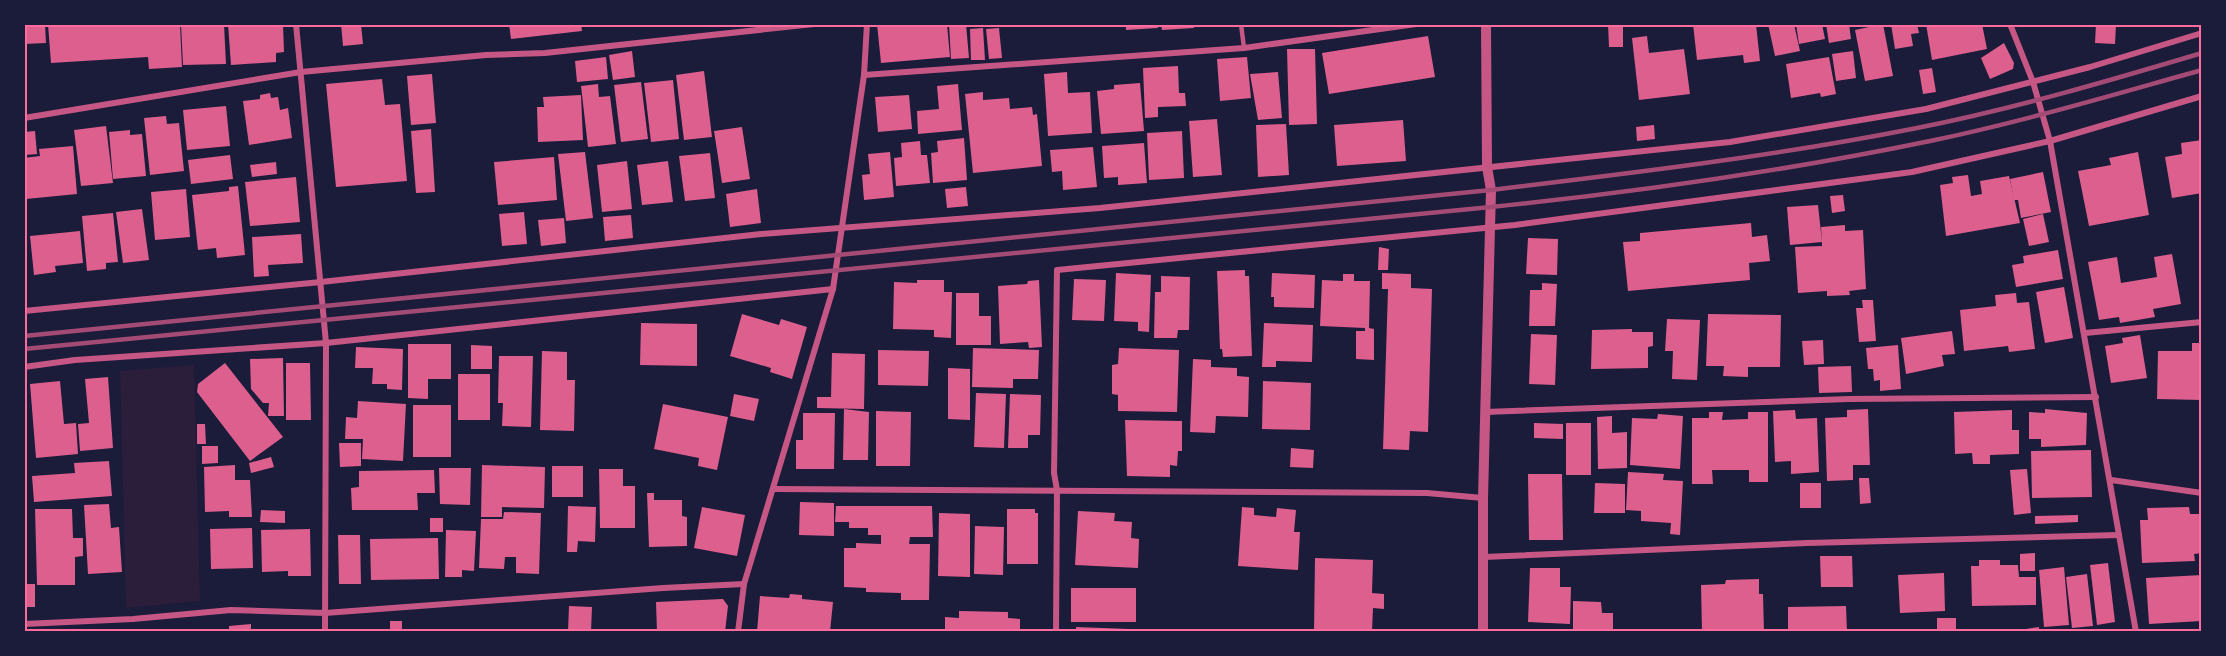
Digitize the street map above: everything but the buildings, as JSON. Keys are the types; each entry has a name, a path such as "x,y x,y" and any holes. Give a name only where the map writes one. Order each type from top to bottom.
{"street":[{"path":"296,24 326,343 325,632"},
{"path":"24,118 301,72 486,55 545,53 814,24"},
{"path":"738,632 744,584 833,289 864,75 867,24"},
{"path":"864,75 1244,48 1416,24"},
{"path":"1484,632 1483,498 1491,190 1487,167 1486,24"},
{"path":"2010,24 2033,82 2050,141 2136,632"},
{"path":"24,310 321,282 841,227 1100,208 1730,142 1926,109 2033,82 2202,33"},
{"path":"1056,632 1057,490 1054,473 1057,270 1490,227 1912,172 2050,141 2202,96"},
{"path":"24,367 75,360 326,343 833,289"},
{"path":"2085,333 2202,322"},
{"path":"1485,412 1849,399 2096,396"},
{"path":"2111,480 2202,493"},
{"path":"774,489 1427,493 1483,498"},
{"path":"1484,557 1807,543 2119,535"},
{"path":"24,624 133,619 231,610 325,614 744,584"}],"lane":[{"path":"1241,24 1244,48"}],"shaded area":[{"path":"194,365 200,601 126,608 120,371"}],"railway":[{"path":"24,336 1491,190 1651,170 1811,147 1953,120 2060,94 2202,53"},
{"path":"24,349 1601,195 1766,171 1964,134 2202,70"}]}
